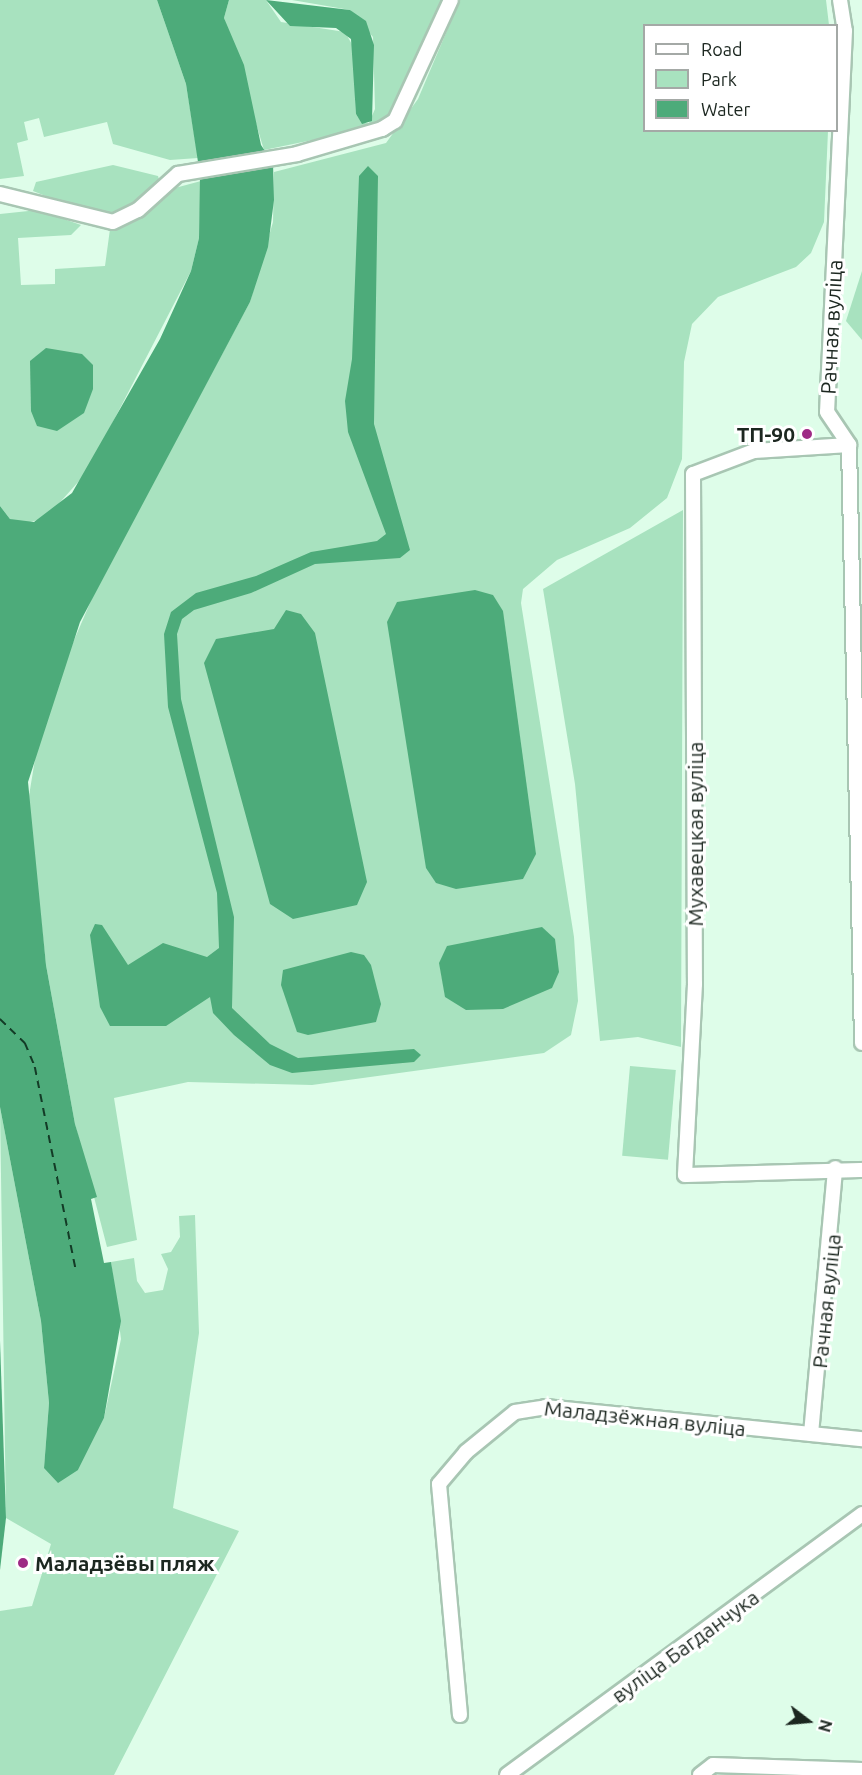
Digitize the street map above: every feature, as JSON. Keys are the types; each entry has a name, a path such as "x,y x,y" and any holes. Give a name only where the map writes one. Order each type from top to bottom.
{"street":[{"path":"0,194 112,222 187,172 273,156 297,154 395,121 451,0"},
{"name":"Рачная вуліца","path":"840,0 845,31 827,412 849,445"},
{"path":"849,445 862,1043"},
{"name":"Мухавецкая вуліца","path":"849,445 754,451 693,474 695,984 685,1175 835,1168 862,1170"},
{"name":"Рачная вуліца","path":"812,1434 835,1168"},
{"name":"Маладзёжная вуліца","path":"460,1715 440,1484 465,1452 515,1412 545,1407 862,1439"},
{"name":"вуліца Багданчука","path":"507,1775 862,1514"},
{"path":"700,1775 712,1765 862,1770"}],"green space":[{"path":"0,0 157,0 186,84 198,158 170,160 113,144 107,122 44,137 39,118 24,122 28,140 17,143 24,176 0,179"},
{"path":"229,0 266,0 281,22 345,32 354,48 356,114 362,123 369,123 375,109 373,37 350,10 292,0 443,0 385,121 366,129 264,150 224,18"},
{"path":"460,0 826,0 829,24 643,24 643,132 828,132 824,222 811,253 796,267 718,297 692,324 684,362 682,459 667,498 630,528 557,560 523,589 521,603 574,937 578,1001 571,1035 544,1053 312,1085 188,1082 114,1098 137,1240 107,1247 75,1124 46,965 28,802 37,747 65,661 100,580 250,302 273,222 274,172 386,143 418,99"},
{"path":"113,165 158,176 160,183 116,216 86,212 33,191 36,182"},
{"path":"201,181 199,238 191,271 87,472 46,518 22,524 10,519 0,506 0,214 38,210 81,225 71,235 18,238 21,285 55,284 55,269 105,266 110,229 141,216 175,188"},
{"path":"862,271 862,340 846,321"},
{"path":"683,510 681,1047 638,1037 600,1041 575,784 543,589"},
{"path":"630,1066 676,1070 668,1160 622,1156"},
{"path":"0,1107 41,1321 49,1403 44,1468 78,1470 104,1418 121,1339 111,1262 134,1258 137,1281 145,1293 163,1290 168,1269 161,1254 171,1252 180,1237 179,1216 195,1215 199,1333 173,1508 239,1531 114,1775 0,1775 0,1611 32,1606 51,1544 6,1518"}],"water":[{"path":"157,0 229,0 224,18 244,65 261,145 273,163 274,200 268,247 250,302 80,622 28,782 46,965 75,1124 97,1197 91,1199 104,1263 111,1262 121,1321 104,1418 78,1470 58,1483 44,1468 49,1403 41,1321 0,1107 0,506 10,519 34,522 72,493 160,339 191,271 199,238 200,175 186,84"},
{"path":"266,0 350,10 366,21 374,45 372,121 362,124 356,114 351,39 336,28 290,26"},
{"path":"368,166 378,176 374,424 410,550 400,558 315,564 251,593 194,610 182,619 177,634 181,699 234,917 232,1008 270,1044 298,1058 414,1049 421,1055 414,1062 292,1073 270,1065 234,1035 213,1013 210,997 166,1026 110,1026 100,1007 90,935 95,924 102,925 128,965 163,943 207,957 219,948 217,893 168,707 164,634 171,612 196,593 256,576 311,552 377,541 386,534 348,432 345,401 352,359 359,176"},
{"path":"46,348 82,354 93,365 93,389 84,413 57,431 37,426 31,411 30,361"},
{"path":"475,590 493,595 503,611 536,854 523,879 456,889 436,883 426,868 387,622 397,602"},
{"path":"286,610 301,614 315,633 367,882 357,905 293,919 270,904 204,663 216,639 274,629"},
{"path":"542,927 555,939 559,972 552,988 503,1009 466,1010 445,997 439,963 447,946"},
{"path":"351,952 364,955 371,965 381,1004 376,1022 308,1035 297,1032 281,985 283,970"},
{"path":"0,1341 6,1518 0,1570"}],"ferry route":[{"path":"0,1019 25,1043 35,1067 76,1270"}],"place":[{"name":"ТП-90","path":"807,434"},
{"name":"Маладзёвы пляж","path":"23,1563"}]}
